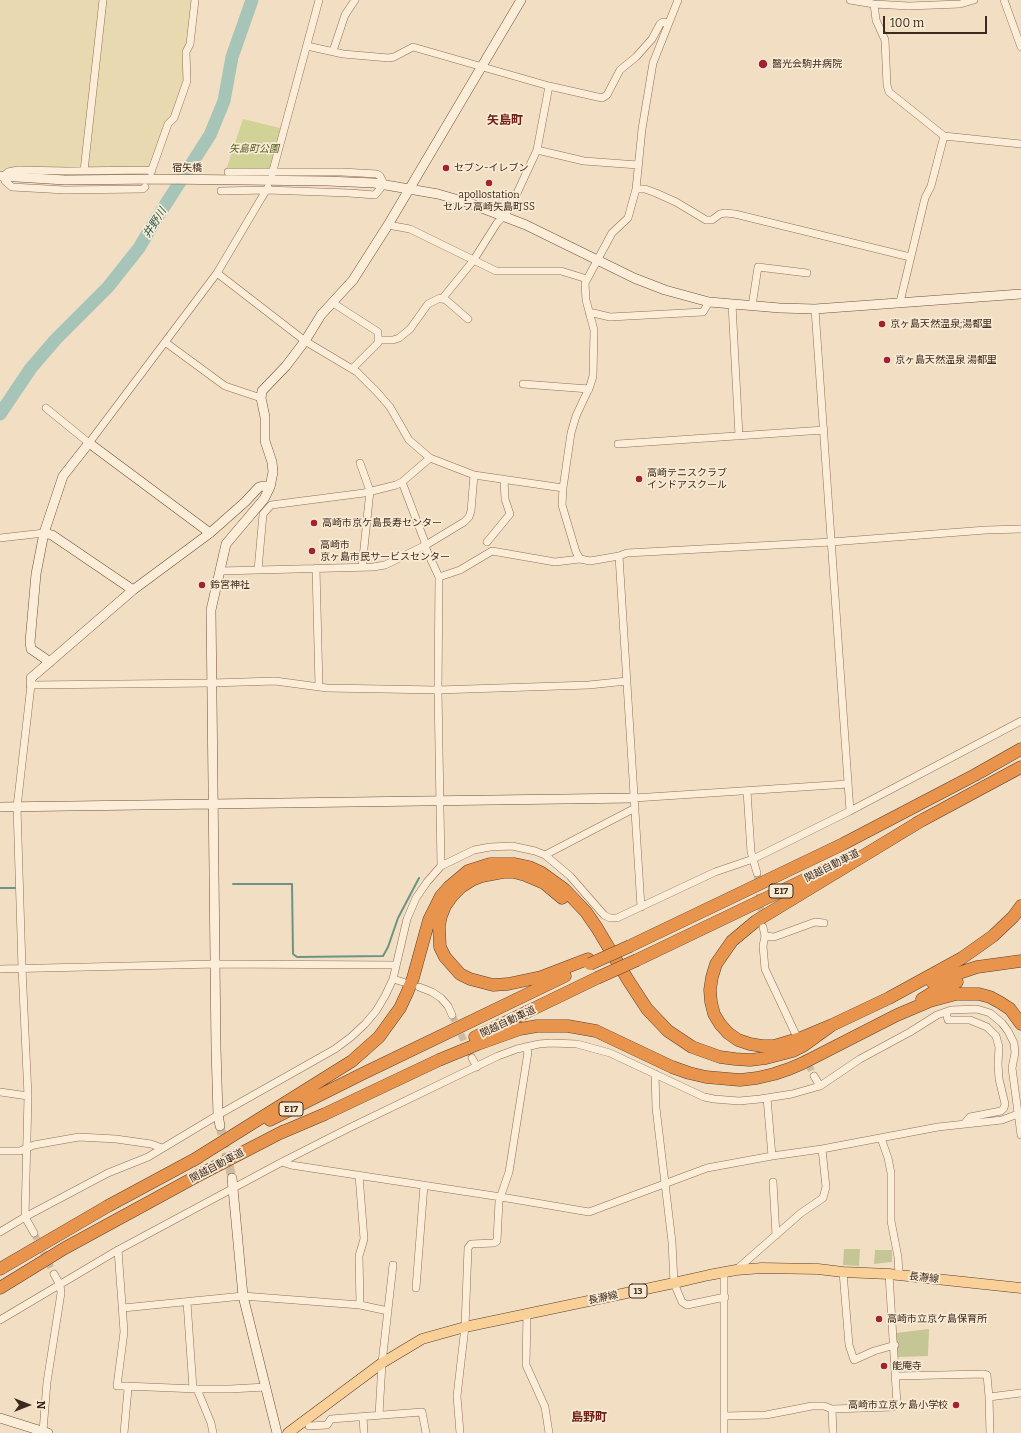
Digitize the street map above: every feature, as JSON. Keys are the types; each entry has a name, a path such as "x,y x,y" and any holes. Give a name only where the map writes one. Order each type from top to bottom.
{"highway":[{"name":"関越自動車道","path":"0,1270 87,1218 192,1161 362,1074 589,962 768,880 918,805 1021,749"},
{"name":"関越自動車道","path":"0,1288 85,1237 278,1134 372,1086 773,895 924,819 1021,767"},
{"path":"924,819 756,921 732,941 716,964 710,990 710,1002 714,1014 728,1033 738,1040 750,1044 774,1046 801,1038 832,1025 937,973 978,947 1004,927 1021,906"},
{"path":"192,1161 352,1061 379,1037 400,1008 407,993 413,978 429,920 441,896 468,871 490,864 515,864 529,867 542,873 564,888 586,912 647,1009 668,1031 692,1047 720,1057 750,1060 766,1058 793,1051 803,1046 832,1025"},
{"path":"589,962 524,982 500,984 480,982 470,979 460,974 445,957 440,947 438,936 441,916 445,906 452,896 461,887 472,880 482,876 503,872 514,872 525,875 552,889 570,906 591,932 631,1000 641,1013 663,1037 686,1053 711,1063 734,1068 746,1068 784,1062 810,1055 840,1043"},
{"path":"889,998 977,967 1021,961"},
{"path":"897,1015 926,996 951,984 981,974 1021,968"},
{"path":"278,1134 325,1114 439,1060 520,1029 537,1026 568,1026 596,1031 672,1067 706,1077 723,1079 757,1078 774,1074 803,1063 897,1015 930,1001 956,994 968,993 984,996 1001,1003 1010,1009 1021,1024"}],"main road":[{"name":"長瀞線","path":"288,1433 308,1426 382,1363 422,1339 465,1327 528,1313 724,1272 736,1270 797,1268 894,1275 1021,1288"}],"street":[{"path":"84,171 103,0"},
{"path":"145,187 143,189 65,190 12,187 4,181 2,176 8,172 18,170 151,171 168,124 174,118 187,81 186,52 190,44 195,0"},
{"path":"273,173 319,0"},
{"path":"333,51 345,15 355,0"},
{"path":"220,1126 218,1115 211,610 226,544 264,499 270,487 273,472 272,462 265,441 265,417 261,398 262,391 286,366 305,341 321,315 353,280 409,189 521,0"},
{"path":"580,559 576,552 562,505 571,433 576,416 589,389 593,376 594,330 588,312 585,283 612,233 628,218 636,189 642,129 653,63 678,0"},
{"path":"850,0 874,4 909,6 960,4 974,0"},
{"path":"1004,0 1021,47"},
{"path":"874,4 876,20 885,40 887,86 889,92 944,136 1021,144"},
{"path":"307,46 343,54 389,58 413,47 549,86 602,98 605,97 620,70 636,57 652,38 660,24 663,22 668,23"},
{"path":"442,299 473,261 497,224 511,206 537,150 549,86"},
{"path":"900,302 925,198 931,186 944,136"},
{"path":"537,150 584,161 638,165"},
{"path":"221,191 268,189 375,195 384,184 380,176 377,174 342,172 228,172"},
{"name":"宿矢橋","path":"2,176 65,180 214,179 327,181 384,184 438,194 469,203 526,225 634,278 665,290 709,302 815,309 1021,294"},
{"path":"636,189 645,188 676,202 706,220 712,220 720,214 735,214 910,256"},
{"path":"50,662 31,649 30,642 36,574 44,533 63,476 217,273 268,189"},
{"path":"388,224 410,230 496,271 562,271 587,279"},
{"path":"752,306 758,268 807,273"},
{"path":"217,273 305,341 352,369 378,392 390,407 409,440 430,458 474,475 563,488"},
{"path":"378,340 393,340 399,338 410,329 428,304 433,301 442,299 446,300 468,319"},
{"path":"588,312 610,317 703,312 709,302"},
{"path":"333,303 378,332 378,343 352,369"},
{"path":"732,304 739,436"},
{"path":"815,309 850,811"},
{"path":"165,342 225,386 261,398"},
{"path":"523,384 589,389"},
{"path":"46,408 89,443 210,533"},
{"path":"618,444 824,430"},
{"path":"258,570 263,514 271,505 364,493 396,485 402,482 430,458"},
{"path":"360,464 370,491 362,567"},
{"path":"220,571 373,567 385,565 426,545 464,522 469,517 471,511 474,475"},
{"path":"487,542 510,514 505,499 504,480"},
{"path":"402,482 426,545 426,550 438,577 441,866"},
{"path":"34,1233 25,1217 28,1148 28,1096 17,807 31,678 132,590 210,533 245,502 259,487 270,487"},
{"path":"438,577 460,570 492,551 555,562 580,559 590,561 619,556 627,553 831,542 986,530 1021,529"},
{"path":"0,538 44,533 52,535 132,590"},
{"path":"619,556 641,906"},
{"path":"316,568 319,687"},
{"path":"31,685 212,684 275,681 319,687 438,690 589,685 627,681"},
{"path":"0,1232 108,1173 148,1157 218,1115 336,1049 351,1038 376,1011 393,979 407,919 416,898 441,866 474,850 490,847 512,846 535,851 545,855 570,876 604,915 610,918 617,918 715,872 753,859 850,811 1021,721"},
{"path":"0,807 634,798 848,784"},
{"path":"747,791 751,852 757,873"},
{"path":"545,855 635,808"},
{"path":"764,936 774,937 815,922 824,923"},
{"path":"763,926 764,969 796,1035"},
{"path":"0,969 216,964 396,965"},
{"path":"393,979 403,982"},
{"path":"419,986 441,998 448,1006 452,1015"},
{"path":"0,1320 118,1250 282,1162 498,1056 525,1047 551,1043 577,1044 610,1053 704,1097 739,1101 792,1094 820,1086 860,1060 937,1015 951,1010 976,1009 990,1013 1002,1024 1008,1031 1018,1052 1012,1068 1021,1135"},
{"path":"946,1012 948,1020 970,1020 987,1027 996,1036 999,1047 999,1079 1005,1104 1004,1108 1001,1111 970,1117 964,1124"},
{"path":"460,1433 457,1396 465,1327 468,1248 471,1244 494,1243 497,1241 499,1201 509,1172 528,1052 525,1047"},
{"path":"472,1058 477,1067"},
{"path":"655,1074 656,1108 672,1242 674,1283 682,1302 687,1305 725,1297"},
{"path":"814,1076 820,1086"},
{"path":"0,1092 28,1096"},
{"path":"767,1098 772,1156"},
{"path":"282,1162 291,1165 501,1197 588,1212 707,1168 772,1156 822,1149 938,1127 1002,1120 1018,1114"},
{"path":"0,1151 20,1151 34,1145 79,1137 116,1139 151,1144 162,1148"},
{"path":"724,1416 766,1415 812,1406 824,1406 832,1409 893,1407 897,1404 894,1275 898,1258 891,1221 891,1173 888,1158 881,1138"},
{"path":"736,1270 801,1213 823,1198 826,1187 822,1149"},
{"path":"359,1175 364,1239 358,1256 360,1305"},
{"path":"232,1178 243,1296 277,1433"},
{"path":"772,1182 776,1234"},
{"path":"416,1288 424,1185"},
{"path":"118,1250 124,1332 117,1386 195,1389 266,1387"},
{"path":"379,1415 382,1363 393,1265"},
{"path":"724,1272 724,1433"},
{"path":"843,1272 849,1345 854,1360 874,1351 895,1345"},
{"path":"0,1418 46,1432 47,1382 61,1293 60,1285 54,1274"},
{"path":"123,1308 243,1296 360,1305 388,1311"},
{"path":"187,1302 195,1389 211,1423 213,1433"},
{"path":"528,1313 526,1365 545,1407 549,1433"},
{"path":"897,1376 987,1375 990,1433"},
{"path":"124,1433 128,1388 126,1386"},
{"path":"989,1397 1021,1393"},
{"path":"832,1409 833,1433"},
{"path":"308,1426 327,1425 331,1419 422,1412 426,1433"},
{"path":"363,1417 364,1433"}],"shaded area":[{"path":"0,0 195,0 187,81 152,170 67,171 0,176"}],"green space":[{"name":"矢島町公園","path":"243,119 280,128 269,170 226,170"},
{"path":"844,1249 860,1249 859,1266 843,1265"},
{"path":"875,1250 892,1250 892,1262 874,1264"},
{"path":"929,1329 928,1356 898,1357 896,1333"}],"waterway":[{"name":"井野川","path":"0,414 31,368 56,339 108,287 139,248 210,135 224,101 232,57 252,0"},
{"path":"233,884 292,884 293,954 297,957 383,956 388,947 398,918 419,878"},
{"path":"0,888 15,888"}],"tunnel":[{"path":"757,873 762,919"},
{"path":"452,1015 472,1058"},
{"path":"800,1045 814,1076"},
{"path":"220,1126 232,1178"},
{"path":"34,1233 54,1274"}],"place":[{"name":"醫光会駒井病院","path":"763,64"},
{"name":"セブン-イレブン","path":"446,168"},
{"name":"apollostation セルフ高崎矢島町SS","path":"489,183"},
{"name":"京ヶ島天然温泉;湯都里","path":"882,324"},
{"name":"京ヶ島天然温泉 湯都里","path":"887,360"},
{"name":"高崎テニスクラブ インドアスクール","path":"639,479"},
{"name":"高崎市京ケ島長寿センター","path":"314,523"},
{"name":"高崎市 京ヶ島市民サービスセンター","path":"312,551"},
{"name":"鈴宮神社","path":"202,585"},
{"name":"高崎市立京ケ島保育所","path":"879,1319"},
{"name":"能庵寺","path":"884,1366"},
{"name":"高崎市立京ヶ島小学校","path":"956,1405"}],"district":[{"name":"矢島町","path":"505,121"},
{"name":"島野町","path":"589,1418"}]}
